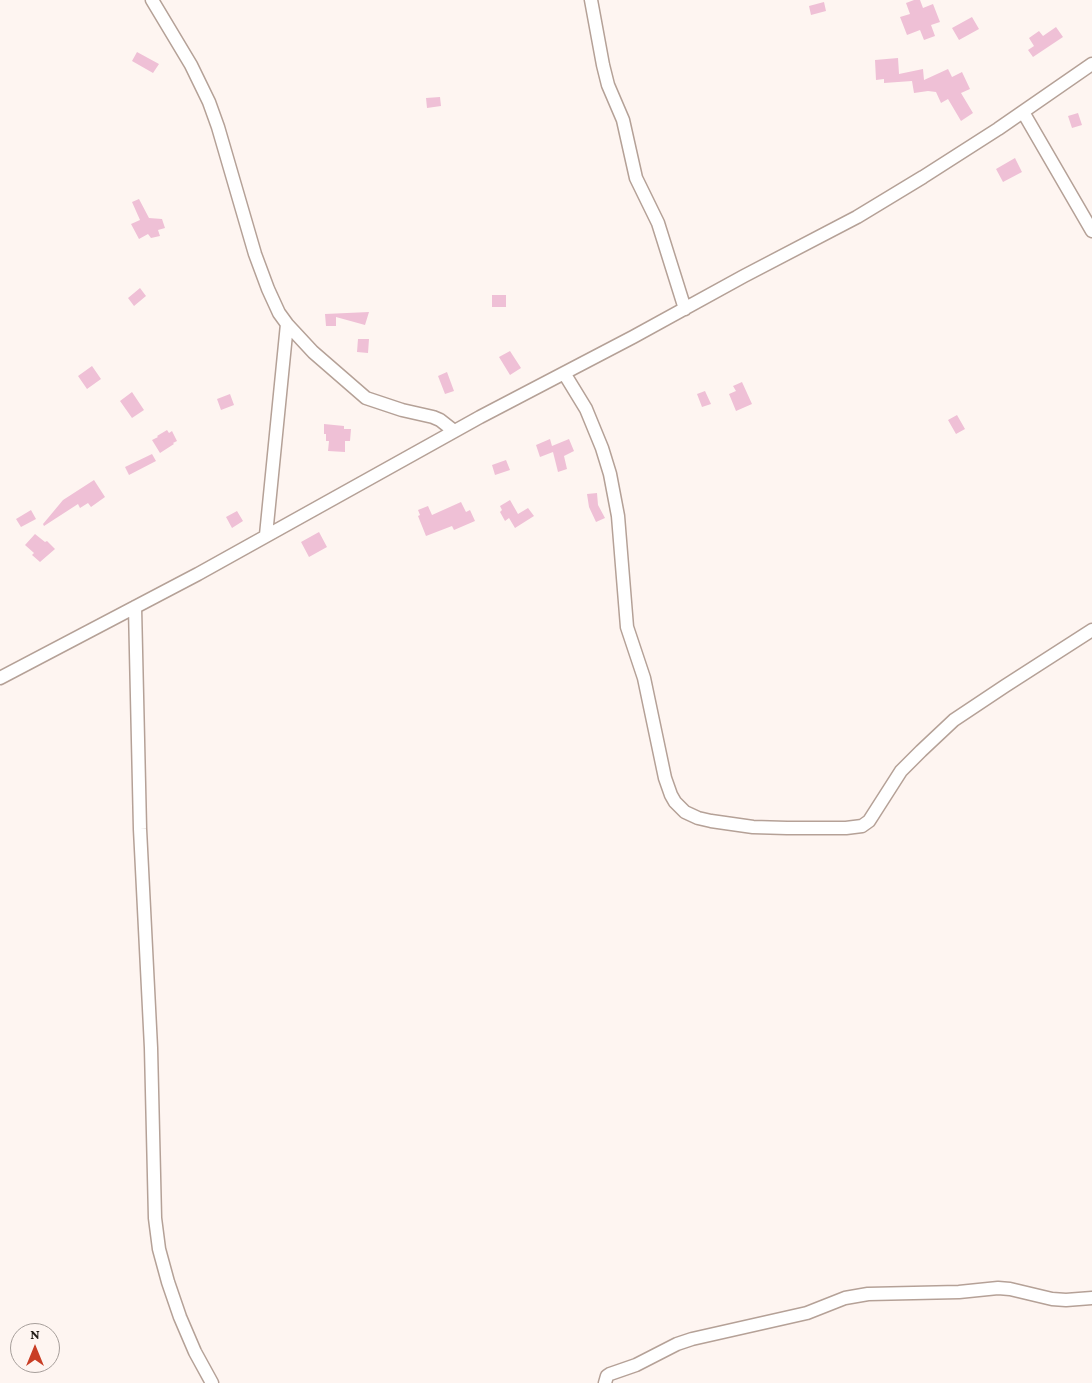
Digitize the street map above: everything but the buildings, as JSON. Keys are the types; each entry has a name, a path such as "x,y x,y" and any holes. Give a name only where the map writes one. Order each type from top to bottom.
{"street":[{"path":"152,0 191,65 209,102 218,127 254,254 279,313 286,324 313,352 366,398 402,410 433,417 454,431"},
{"path":"591,0 608,85 623,120 633,167 640,188 658,224 685,309"},
{"path":"0,678 198,574 454,431 857,217 932,172 1092,64"},
{"path":"1023,112 1092,231"},
{"path":"266,536 286,324"},
{"path":"564,373 586,409 602,448 610,474 618,516 627,627 644,678 665,778 675,802 680,808 691,815 711,821 768,828 846,828 862,826 871,817 901,771 954,720 1092,630"},
{"path":"135,607 140,829 151,1048 155,1218 159,1249 168,1282 195,1352 212,1383"},
{"path":"605,1383 607,1376 610,1374 636,1365 684,1341 807,1313 855,1296 868,1294 960,1292 998,1288 1052,1299 1092,1298"}]}
